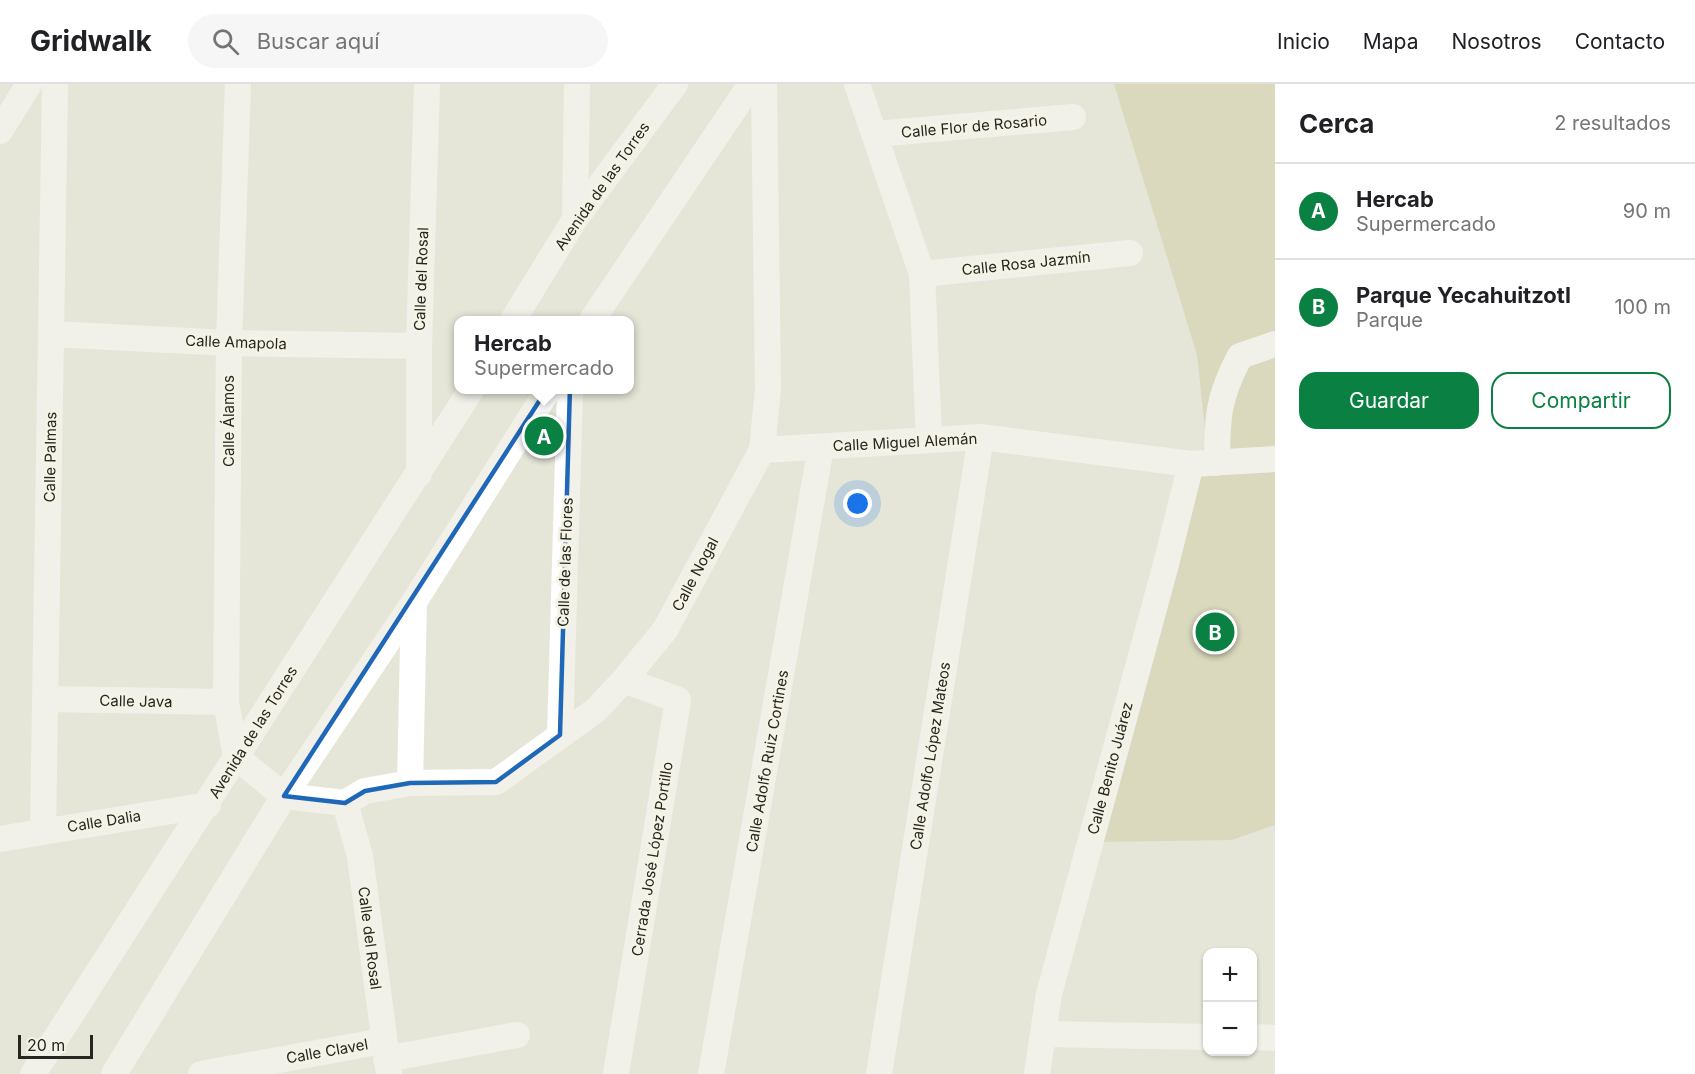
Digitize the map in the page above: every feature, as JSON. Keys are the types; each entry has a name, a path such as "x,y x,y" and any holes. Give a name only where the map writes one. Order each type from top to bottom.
{"street":[{"path":"0,131 29,84"},
{"name":"Calle Palmas","path":"43,831 55,84"},
{"name":"Calle Álamos","path":"236,757 226,702 229,343 238,84"},
{"name":"Calle del Rosal","path":"419,474 419,345 427,84"},
{"path":"575,219 577,84"},
{"name":"Avenida de las Torres","path":"516,316 575,219 675,84"},
{"path":"595,316 751,84"},
{"name":"Calle Nogal","path":"345,803 365,791 410,783 496,782 596,710 665,630 762,450 768,389 764,84"},
{"path":"857,84 922,274 929,440"},
{"name":"Calle Flor de Rosario","path":"875,134 1073,117"},
{"name":"Calle Rosa Jazmín","path":"922,274 1130,253"},
{"name":"Calle Amapola","path":"52,334 229,343 419,345"},
{"path":"1217,463 1218,415 1225,384 1240,356 1275,344"},
{"name":"Avenida de las Torres","path":"33,1074 469,394"},
{"path":"114,1074 284,796 414,602 545,394"},
{"name":"Calle de las Flores","path":"560,735 570,394"},
{"name":"Calle Miguel Alemán","path":"762,450 981,437 1191,464 1275,459"},
{"name":"Calle Adolfo López Mateos","path":"879,1074 981,437"},
{"name":"Calle Adolfo Ruiz Cortines","path":"711,1074 821,447"},
{"name":"Calle Benito Juárez","path":"1037,1074 1049,993 1165,568 1191,464"},
{"path":"410,783 414,602"},
{"name":"Cerrada José López Portillo","path":"616,1074 678,700 624,680"},
{"name":"Calle Java","path":"46,699 226,702"},
{"path":"236,757 284,796 345,803"},
{"name":"Calle del Rosal","path":"345,803 360,856 386,1058"},
{"name":"Calle Dalia","path":"0,839 207,805"},
{"path":"1043,1034 1203,1037"},
{"name":"Calle Clavel","path":"201,1074 386,1058 517,1035"},
{"path":"1257,1037 1275,1038"}],"highlighted area":[{"path":"571,352 560,735 496,782 410,783 365,791 345,803 284,796"}],"green space":[{"path":"1114,84 1275,84 1275,825 1232,840 1101,842 1206,439 1197,355"}],"place":[{"name":"Hercab","path":"544,436"},
{"name":"Parque Yecahuitzotl","path":"1215,632"}]}
